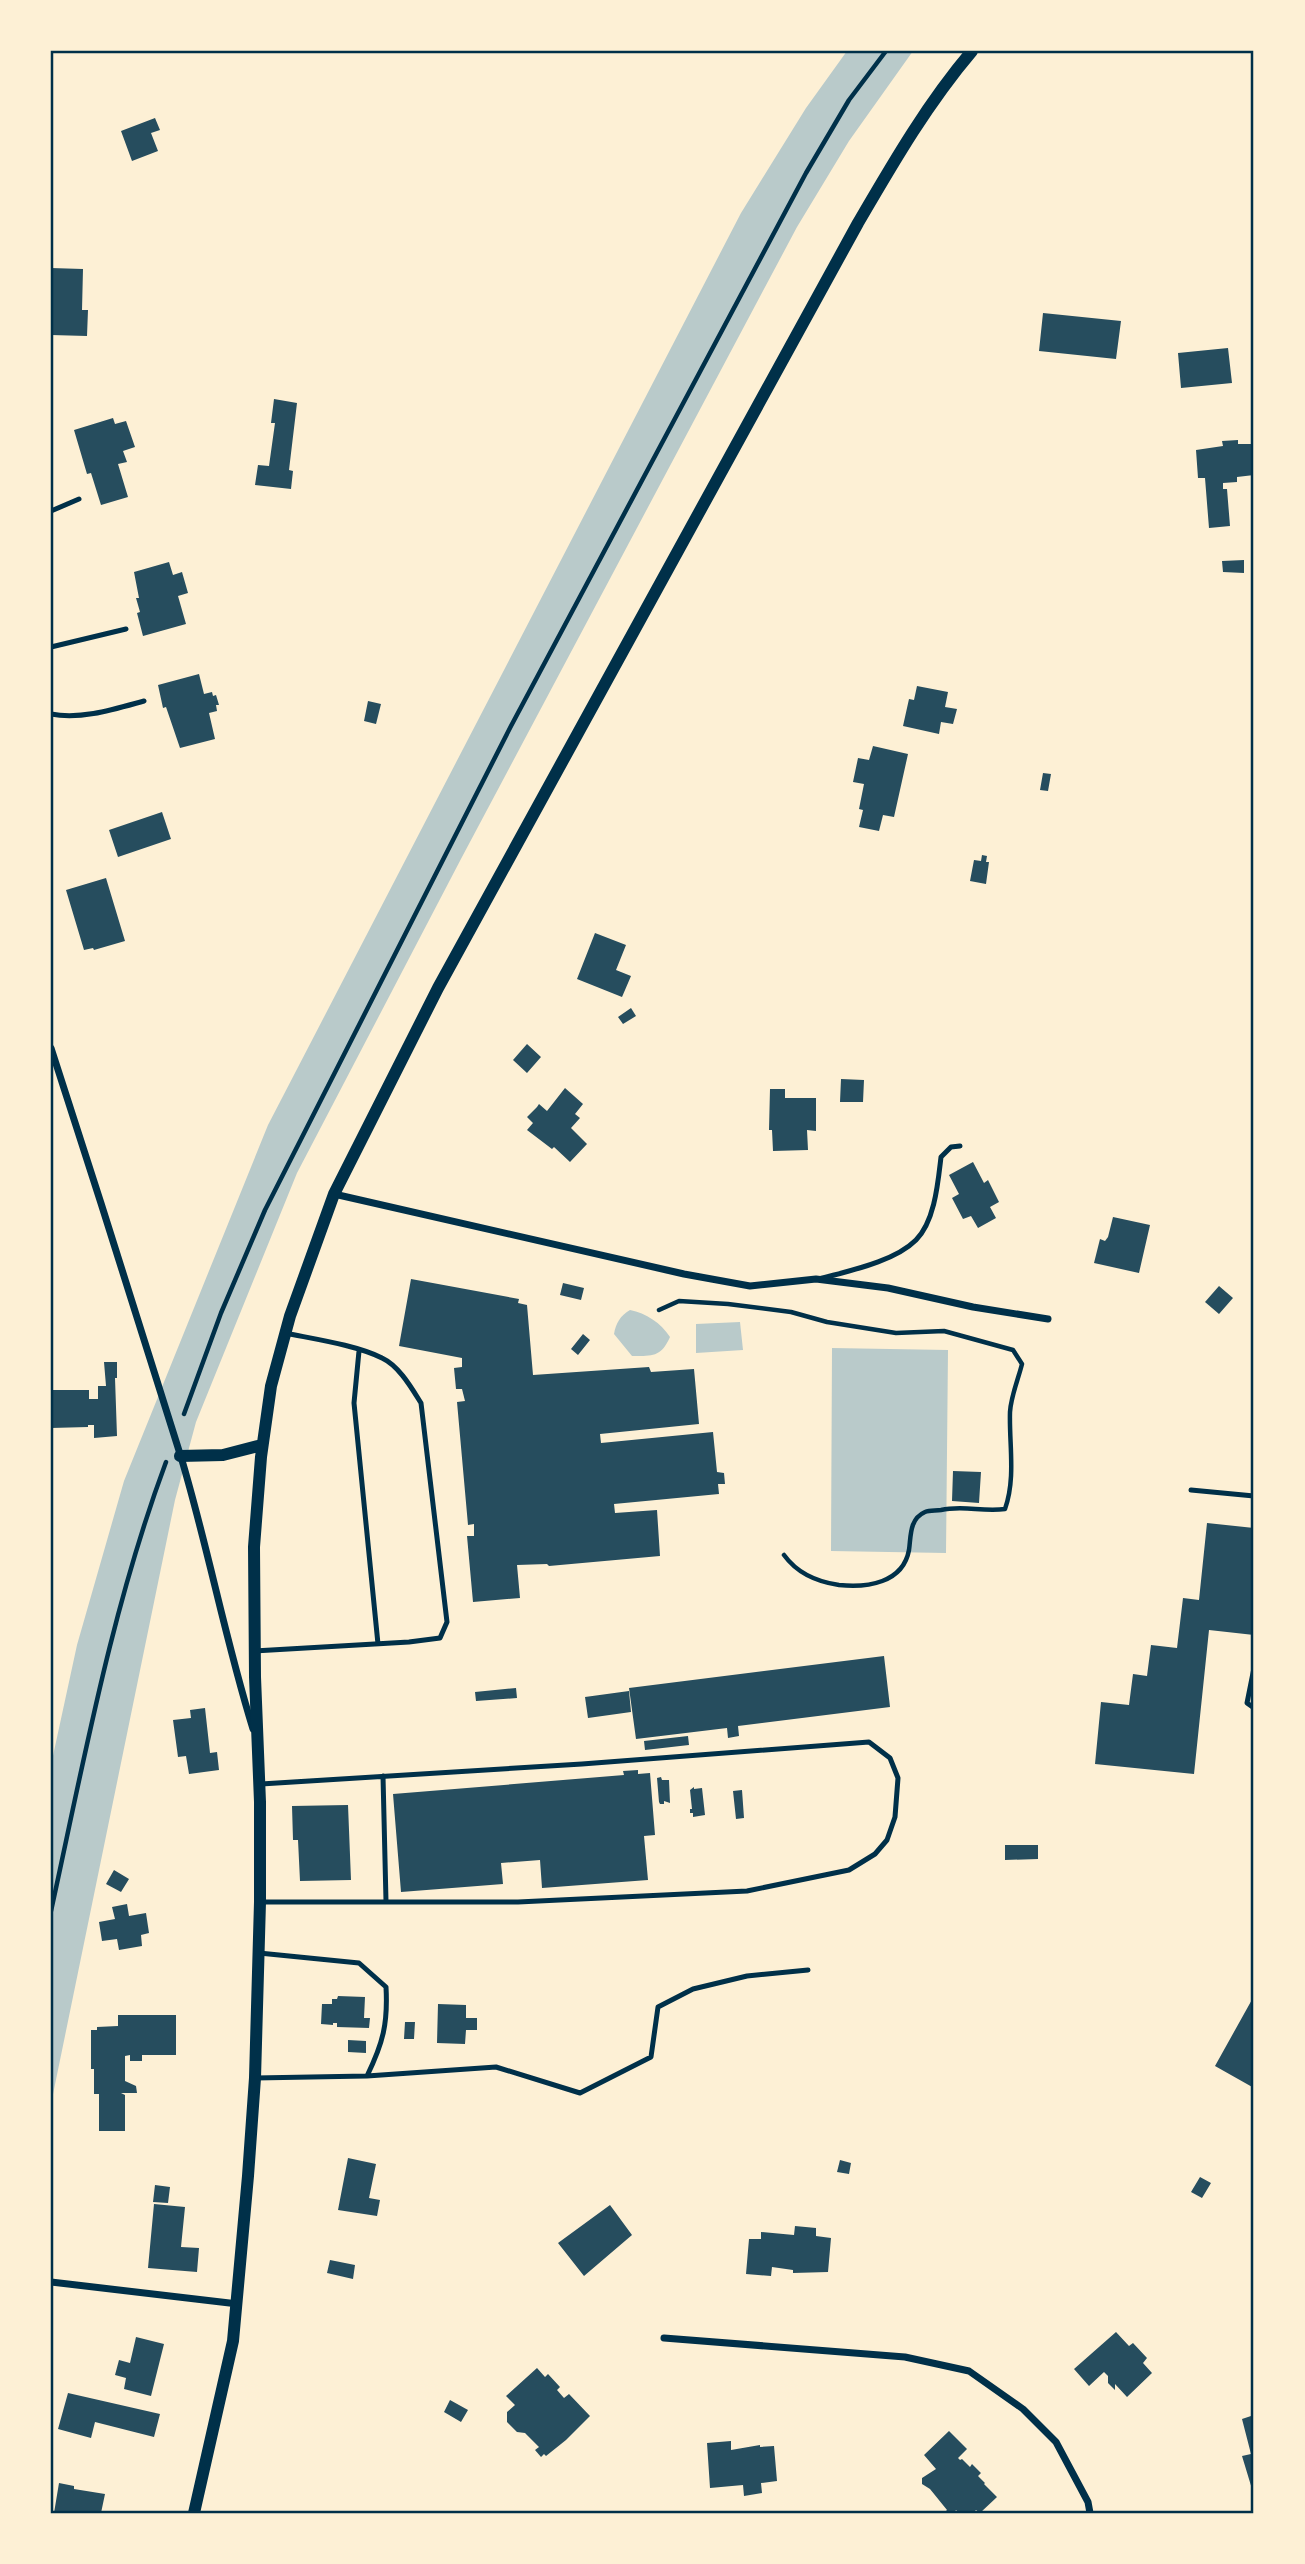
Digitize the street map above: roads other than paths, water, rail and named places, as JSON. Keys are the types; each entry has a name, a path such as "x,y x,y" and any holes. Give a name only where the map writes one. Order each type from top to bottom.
{"street":[{"path":"194,2513 233,2341 238,2304 255,2078 259,1953 254,1547 262,1445 271,1386 285,1334 309,1259 334,1194 483,904 858,223 907,139 947,81 972,51"},
{"path":"51,1048 180,1456 210,1564 235,1671 257,1744"},
{"path":"334,1194 684,1275 750,1286 816,1279 888,1288 973,1307 1048,1319"},
{"path":"180,1456 223,1455 262,1445"},
{"path":"51,2282 238,2304"},
{"path":"664,2338 905,2357 969,2371 1023,2409 1056,2442 1088,2502 1090,2513"}],"lane":[{"path":"51,511 79,499"},
{"path":"51,647 126,629"},
{"path":"51,714 61,716 101,712 144,701"},
{"path":"816,1279 862,1267 896,1253 916,1240 931,1213 941,1157 951,1147 960,1146"},
{"path":"254,1651 440,1638 447,1622 421,1403 408,1381 383,1358 285,1334"},
{"path":"359,1351 354,1403 378,1644"},
{"path":"1191,1490 1254,1496"},
{"path":"1254,1668 1247,1703 1254,1708"},
{"path":"259,1784 869,1742 890,1758 898,1778 895,1817 887,1840 875,1854 849,1870 747,1891 518,1902 260,1902"},
{"path":"383,1776 386,1901"},
{"path":"259,1953 359,1963 386,1987 388,2019 380,2050 367,2076"},
{"path":"255,2078 367,2076 496,2067 580,2093 651,2057 658,2007 693,1989 747,1976 807,1969"}]}
